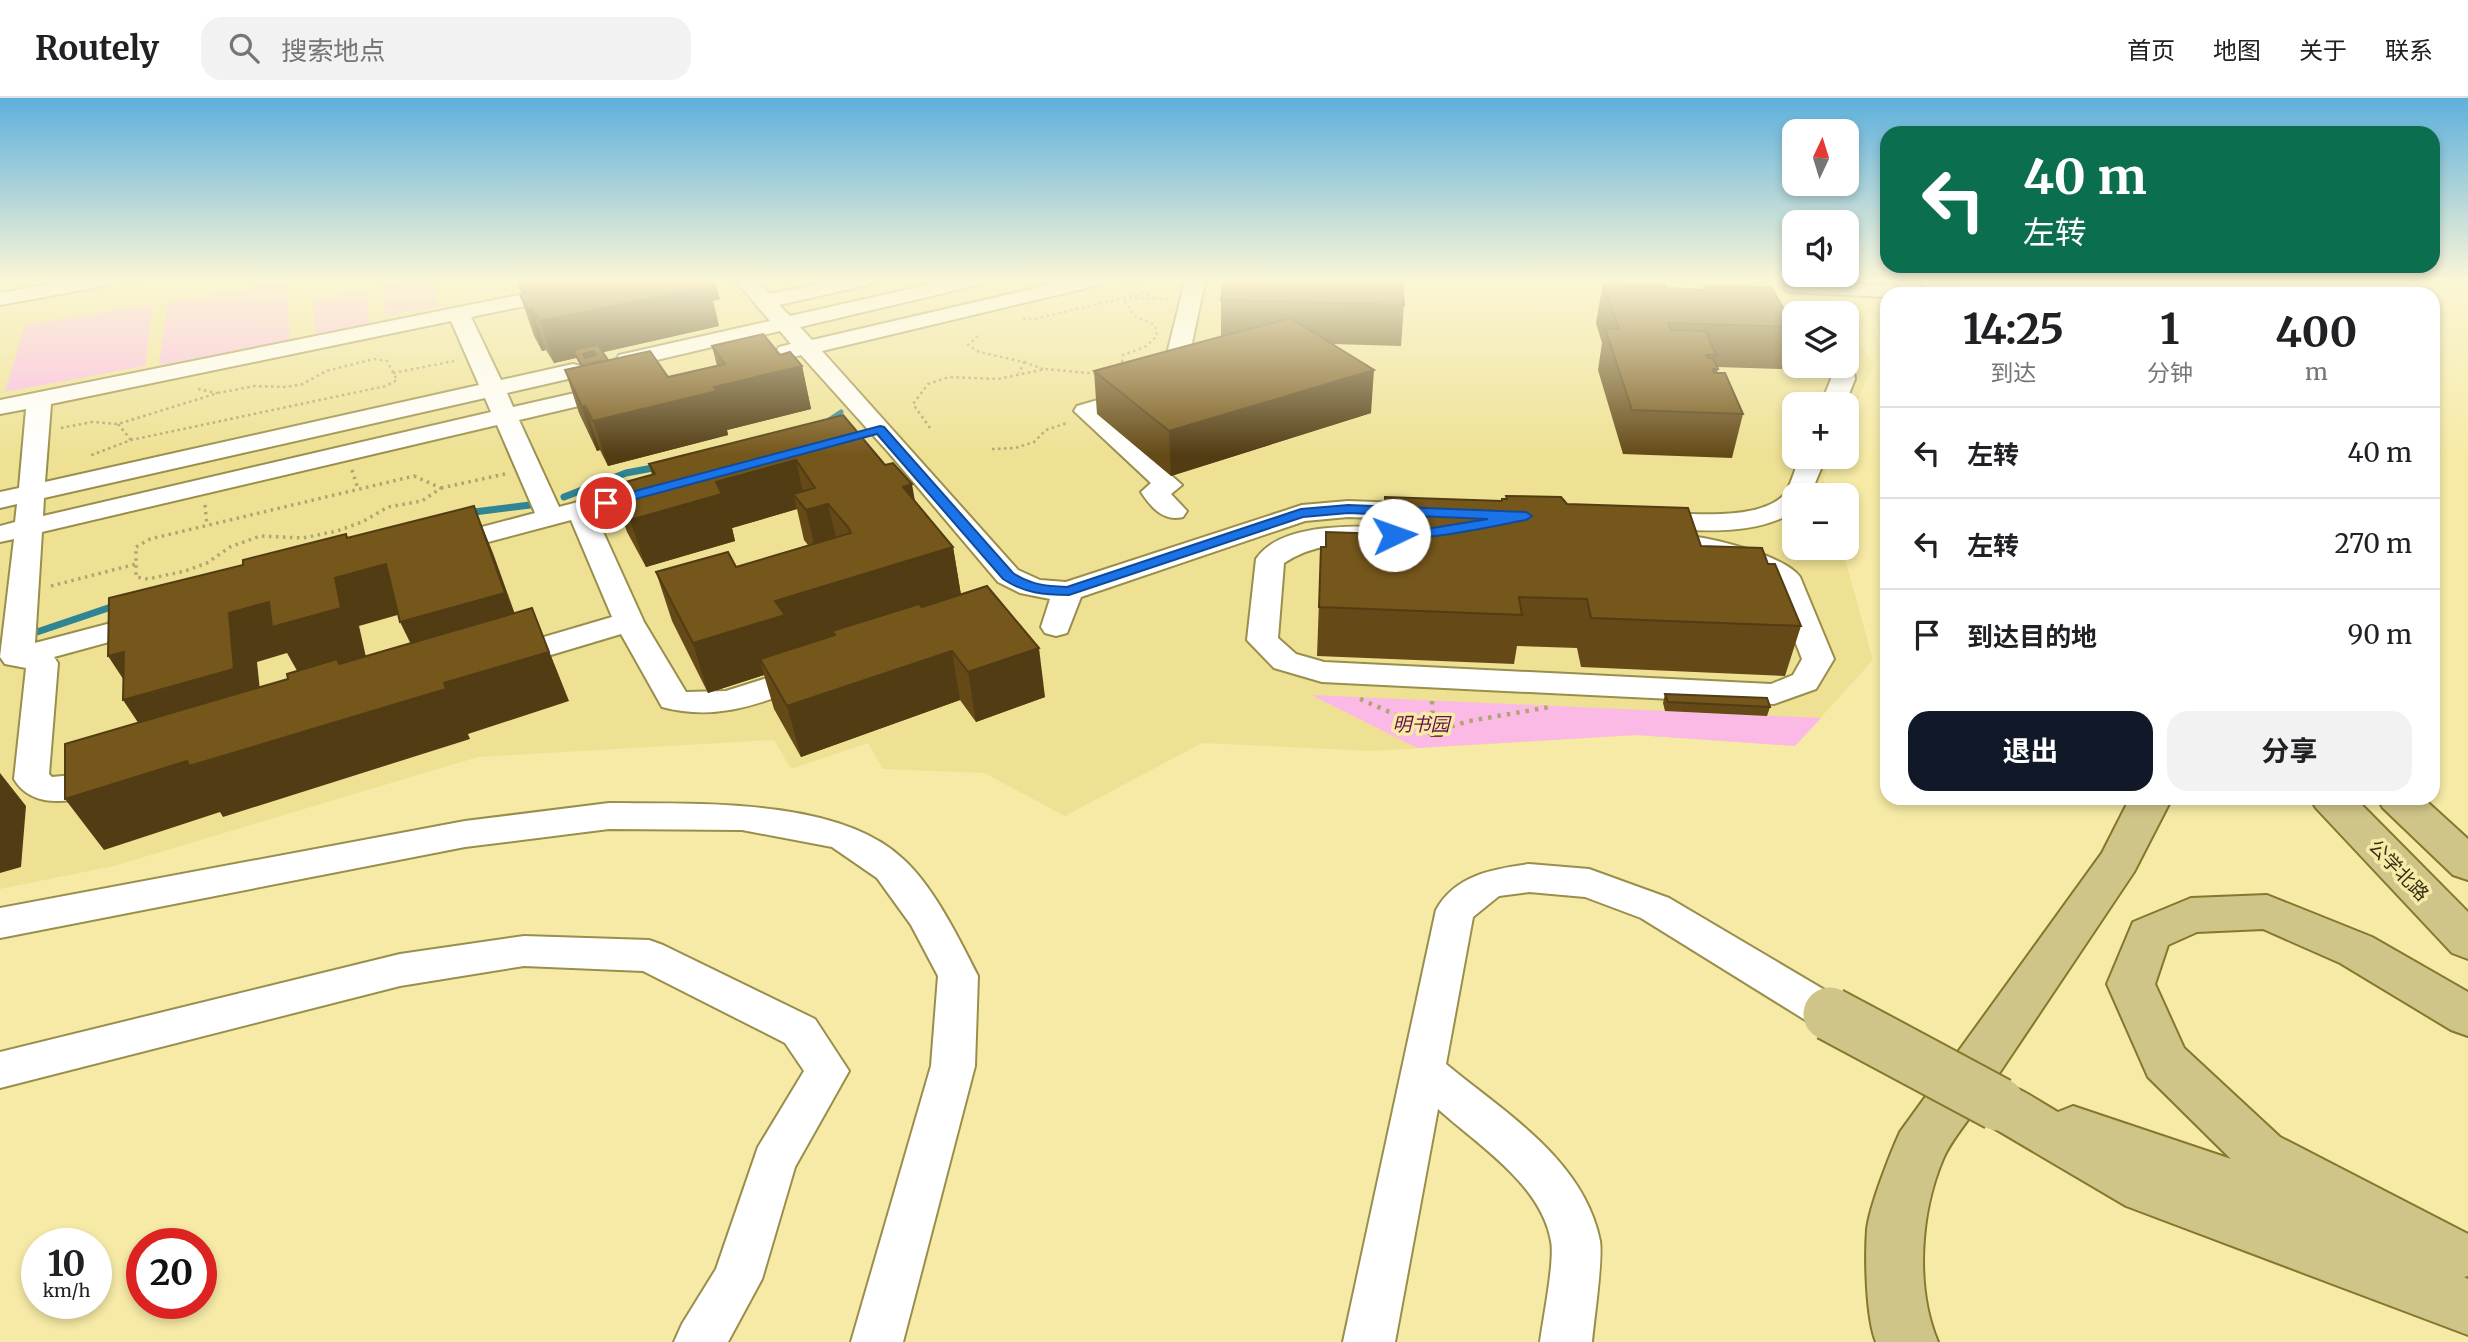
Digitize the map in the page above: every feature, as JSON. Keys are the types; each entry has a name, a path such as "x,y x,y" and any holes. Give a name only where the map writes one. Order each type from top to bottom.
{"main road":[{"path":"1908,1342 1899,1326 1895,1228 1919,1149 2119,861 2147,805"},
{"name":"公学北路","path":"2338,805 2468,941"},
{"path":"2405,805 2468,864"},
{"path":"2440,805 2468,828"},
{"path":"2461,1257 2261,1154 2166,1062 2131,984 2149,934 2191,915 2267,912 2356,950 2468,1016"},
{"path":"1830,1014 1998,1104 2145,1189 2468,1307"},
{"path":"1998,1104 2352,1226 2461,1257"}],"street":[{"path":"0,407 335,339"},
{"path":"470,339 477,356 509,386 522,412 529,468 566,514 674,700 692,705 720,704 837,665"},
{"path":"627,360 718,339"},
{"path":"798,339 867,433 1008,576 1021,585 1042,591 1069,591 1301,513 1348,509 1722,522 1768,516 1782,508"},
{"path":"763,357 845,339"},
{"path":"1181,339 1171,386 1086,411 1169,485 1154,492 1185,522"},
{"path":"0,500 33,480 573,371"},
{"path":"14,531 588,397"},
{"path":"9,659 23,593 14,531 33,480 39,399"},
{"path":"418,552 685,482"},
{"path":"1526,516 1624,543 1692,545 1765,566 1785,577 1818,659 1805,682 1774,694 1322,672 1284,661 1262,640 1270,559 1286,548 1322,536 1353,533 1414,535 1526,516"},
{"path":"1056,627 1069,591"},
{"path":"9,659 178,615"},
{"path":"470,670 629,622"},
{"path":"9,659 42,663 31,779 46,789 86,786 139,770"},
{"path":"0,923 465,834 609,816 742,817 842,836 890,868 926,916 958,976 953,1066 877,1342"},
{"path":"1369,1342 1455,910 1489,884 1529,878 1589,883 1655,908 1830,1014"},
{"path":"0,1070 400,970 524,951 649,956 800,1031 827,1071 774,1161 737,1279 700,1342"},
{"path":"1423,1070 1536,1167 1564,1205 1576,1243 1566,1342"}],"path":[{"path":"975,339 968,345 972,351 981,354 1011,355 1044,369 1102,374"},
{"path":"1112,372 1121,370 1123,355 1145,347 1155,339"},
{"path":"393,373 477,356"},
{"path":"33,480 131,440 386,386 397,380 387,360 374,359 326,371 303,384 286,387 255,386 218,393 166,412 140,415 118,424 92,422 37,433"},
{"path":"1019,374 1024,362"},
{"path":"930,428 913,404 922,387 935,380 967,375 1001,379 1044,369"},
{"path":"992,449 1015,448 1034,442 1046,430 1075,420"},
{"path":"118,424 131,440"},
{"path":"441,488 414,476 150,539 136,547 136,577 148,579 207,563 230,547 261,536 303,538 337,531 362,522 388,507 422,501 441,488 529,468"},
{"path":"23,593 136,564"},
{"path":"1356,698 1426,728"},
{"path":"1432,701 1434,726"},
{"path":"1442,729 1464,719 1526,715 1553,706"}],"shaded area":[{"path":"0,339 1782,339 1782,378 1859,378 1859,340 1874,364 1859,397 1859,392 1782,392 1782,469 1827,469 1823,478 1824,483 1782,483 1782,560 1845,560 1873,660 1795,746 1636,735 1372,751 1202,743 1065,816 984,773 883,769 868,743 791,769 774,740 478,757 114,866 0,889"}],"green space":[{"path":"21,339 148,339 145,366 5,392"},
{"path":"162,339 290,339 290,341 159,365"},
{"name":"明书园","path":"1311,695 1821,718 1795,746 1636,735 1417,748"}],"building":[{"path":"742,339 767,339 780,355 790,352 802,366 714,387 717,391 593,421 585,406 582,407 565,370 650,351 668,377 725,364 712,346"},
{"path":"1212,339 1324,339 1374,370 1169,431 1094,371"},
{"path":"1609,339 1709,339 1716,355 1706,355 1713,358 1718,369 1713,369 1714,373 1725,373 1743,414 1632,410"},
{"path":"598,345 608,360 582,366 573,350","holes":["594,351 596,355 585,358 583,354"]},
{"path":"843,415 885,465 893,463 912,484 903,487 953,547 775,601 785,615 693,643 656,572 728,552 736,567 851,533 848,527 828,504 806,510 793,494 815,488 796,460 716,482 722,494 630,520 611,486 655,474 649,464"},
{"path":"1506,496 1561,497 1567,504 1688,508 1701,546 1762,548 1768,564 1775,564 1801,626 1591,618 1587,599 1519,597 1522,615 1319,607 1321,547 1326,547 1326,532 1386,534 1385,497 1502,501 1507,499"},
{"path":"474,506 505,593 400,622 386,564 335,578 341,608 272,627 269,602 229,613 234,669 123,700 124,652 108,656 109,598 243,565 243,560 346,534 347,538"},
{"path":"987,586 1039,648 968,672 952,651 787,706 760,659 835,635 832,631"},
{"path":"532,608 549,652 444,683 446,689 189,766 187,761 65,799 65,744 288,679 287,674 337,659 339,664"},
{"path":"1665,694 1767,698 1770,707 1668,702"},
{"path":"1430,716 1440,716 1446,722 1443,727 1432,728 1425,722"}],"waterway":[{"path":"826,422 841,412"},
{"path":"564,497 626,473 658,467"},
{"path":"466,513 530,505"},
{"path":"37,632 117,605"}],"route":[{"path":"606,503 880,430 1008,576 1021,585 1042,591 1069,591 1301,513 1348,509 1526,516 1414,535 1394,535"}]}
